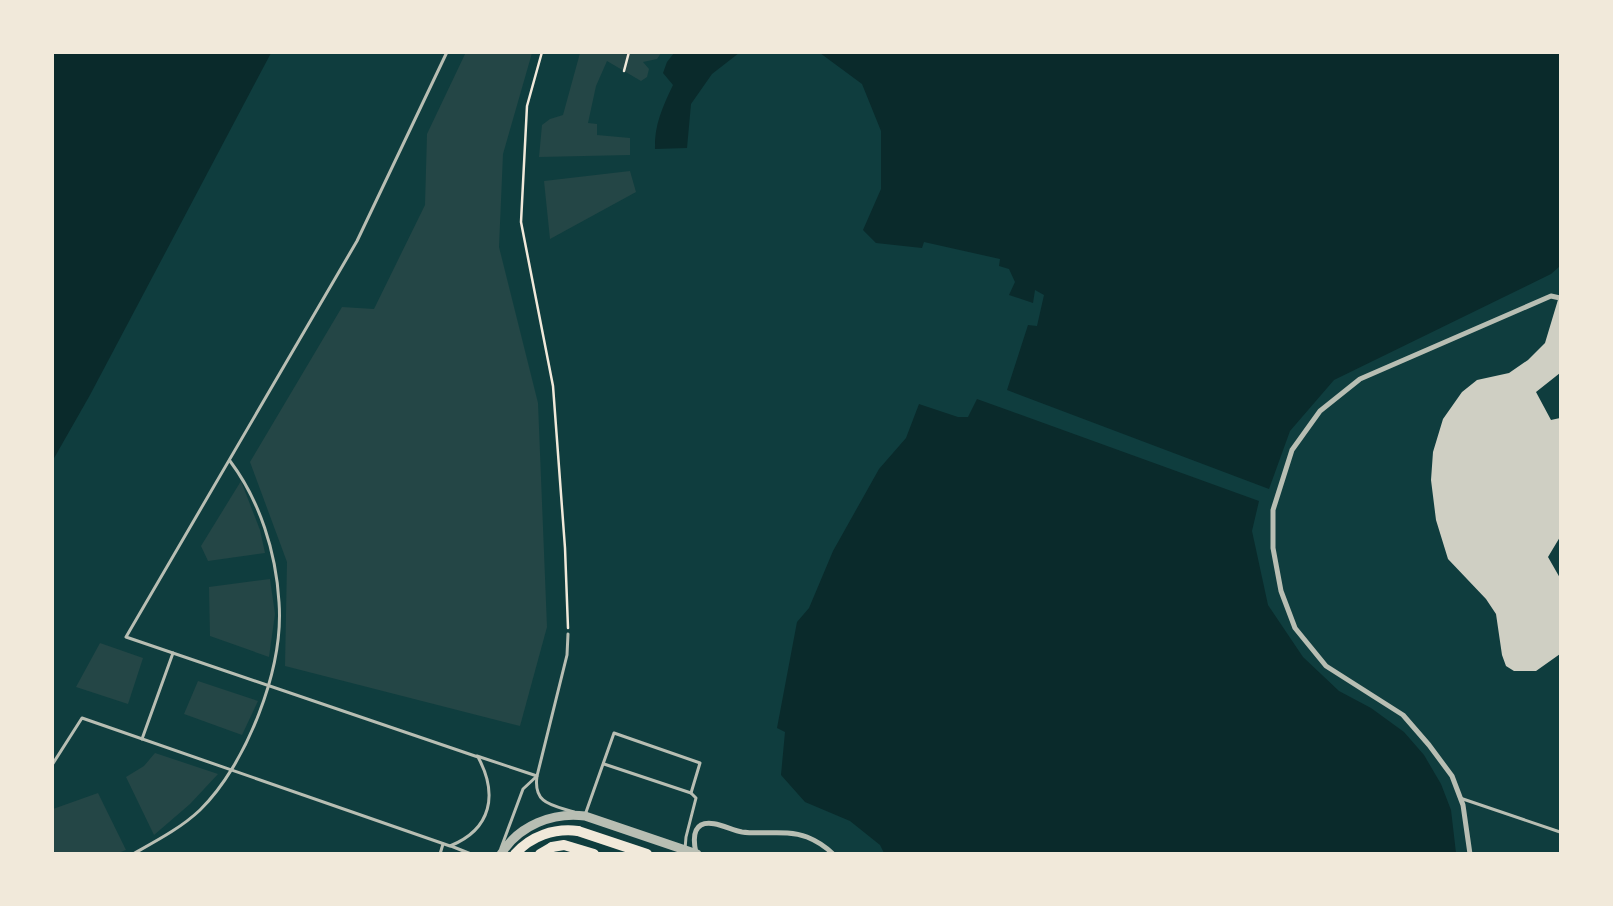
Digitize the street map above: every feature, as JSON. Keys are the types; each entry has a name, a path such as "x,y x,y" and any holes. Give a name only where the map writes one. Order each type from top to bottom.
{"main road":[{"path":"515,854 523,844 536,837 565,829 578,831 647,854"},
{"path":"540,854 552,847 564,845 594,854"}],"street":[{"path":"1470,854 1460,798 1452,776 1403,715 1326,666 1295,628 1281,591 1273,548 1272,510 1292,450 1320,411 1360,379 1551,296 1560,298"},
{"path":"500,854 517,836 545,819 559,815 585,816 696,853 694,840 696,832 699,826 707,822 742,832 771,832 806,836 821,844 832,854"}],"lane":[{"path":"448,52 357,241 126,637 537,776"},
{"path":"133,854 158,840 199,810 232,770 253,729 268,685 278,641 280,604 276,571 268,539 256,506 244,479 230,461"},
{"path":"568,634 567,656 537,776 535,790 537,796 549,803 585,816 614,734 700,763 691,793"},
{"path":"142,738 173,653"},
{"path":"52,765 82,718 471,854"},
{"path":"450,846 468,837 478,826 489,803 490,788 486,772 478,757 473,755"},
{"path":"604,764 691,793 696,798 686,836 685,850"},
{"path":"500,854 523,789 537,776"},
{"path":"1460,798 1560,832"},
{"path":"440,854 443,844"}],"path":[{"path":"542,52 527,106 521,222 554,386 565,548 568,634"},
{"path":"624,71 629,52"}],"shaded area":[{"path":"53,52 271,53 90,395 53,460"},
{"path":"466,52 532,53 503,154 499,247 538,403 547,627 520,726 285,666 287,562 250,462 342,307 374,309 425,205 427,134"},
{"path":"580,53 661,53 657,59 643,62 649,69 647,77 641,81 607,61 596,86 588,123 597,124 597,135 630,138 630,155 539,157 542,125 550,119 563,115"},
{"path":"674,53 739,53 712,74 691,104 687,148 655,149 658,124 673,85 663,73 667,62"},
{"path":"820,53 1560,53 1560,266 1551,274 1334,380 1290,431 1269,489 1007,390 1028,325 1037,326 1044,295 1035,290 1033,303 1009,295 1015,282 1009,269 999,266 1000,259 924,242 922,248 876,243 863,230 881,189 881,131 862,84"},
{"path":"630,171 636,192 550,239 544,181"},
{"path":"977,399 1259,501 1252,531 1268,605 1303,657 1339,691 1371,708 1404,732 1424,755 1441,784 1451,810 1456,853 884,853 880,845 850,821 805,802 781,775 785,732 777,728 797,622 809,608 833,551 879,469 906,438 919,404 958,417 968,417"},
{"path":"241,481 260,530 265,553 208,561 201,546"},
{"path":"270,579 275,614 269,657 210,636 209,587"},
{"path":"100,643 143,658 128,704 76,687"},
{"path":"198,681 258,701 242,735 184,714"},
{"path":"155,753 218,774 190,804 154,835 126,777 144,766"},
{"path":"98,793 126,850 118,853 53,853 53,809"}],"building":[{"path":"1560,293 1560,373 1536,392 1551,420 1560,418 1560,537 1548,557 1560,578 1560,654 1536,671 1514,671 1506,666 1502,655 1496,614 1486,599 1448,559 1436,520 1431,480 1433,452 1443,419 1462,392 1477,380 1509,373 1528,360 1545,343"}]}
